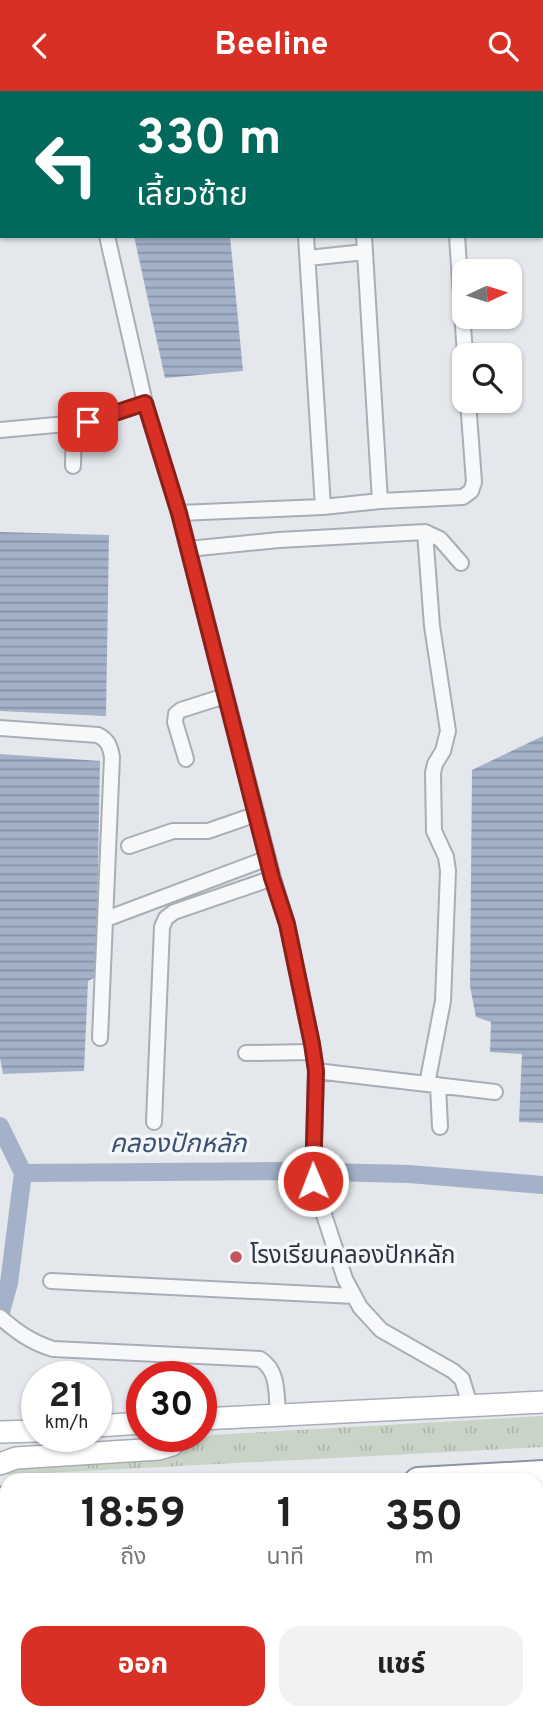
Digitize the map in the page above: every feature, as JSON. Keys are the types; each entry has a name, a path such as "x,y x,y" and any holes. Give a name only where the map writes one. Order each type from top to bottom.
{"main road":[{"path":"217,1418 543,1402"},
{"path":"0,1464 16,1458 126,1451"}],"street":[{"path":"107,238 145,403 179,513 272,878 287,924 316,1071 313,1181 337,1256 360,1307 381,1330 453,1371 462,1380 470,1405"},
{"path":"306,238 323,507"},
{"path":"364,238 380,501"},
{"path":"457,238 464,343"},
{"path":"308,258 365,252"},
{"path":"0,430 88,422 145,403"},
{"path":"179,513 323,507 463,497 471,491 474,482 469,413"},
{"path":"74,422 74,466"},
{"path":"188,549 279,540 425,532 440,538 461,563"},
{"path":"425,532 432,626 448,731 433,773 434,831 446,857 448,871 443,1001 432,1085 440,1127"},
{"path":"186,759 175,722 176,714 225,696"},
{"path":"0,728 98,735 110,746 112,757 107,919 100,1038"},
{"path":"130,846 173,831 208,831 257,814"},
{"path":"107,919 268,858"},
{"path":"154,1122 162,927 166,918 174,912 272,878"},
{"path":"247,1053 313,1052"},
{"path":"316,1071 495,1092"},
{"path":"51,1280 354,1296"},
{"path":"0,1317 20,1334 53,1349 260,1359 272,1368 278,1414"}],"green space":[{"path":"543,1416 543,1447 46,1473 8,1473 9,1468 130,1452 217,1452 217,1435"}],"water":[{"path":"134,238 230,238 243,371 165,378"},
{"path":"0,532 109,535 106,716 0,711"},
{"path":"543,736 543,1123 519,1122 522,1054 490,1052 491,1022 476,1017 470,986 472,770"},
{"path":"0,754 100,761 96,977 88,981 84,1071 3,1074 0,1058"}],"waterway":[{"path":"0,1126 23,1173 9,1283 0,1315"},
{"name":"คลองปักหลัก","path":"23,1173 284,1171 409,1174 543,1185"}],"place":[{"name":"โรงเรียนคลองปักหลัก","path":"236,1257"}],"route":[{"path":"88,422 145,403 179,513 272,878 287,924 312,1044 316,1071 313,1181"}]}
